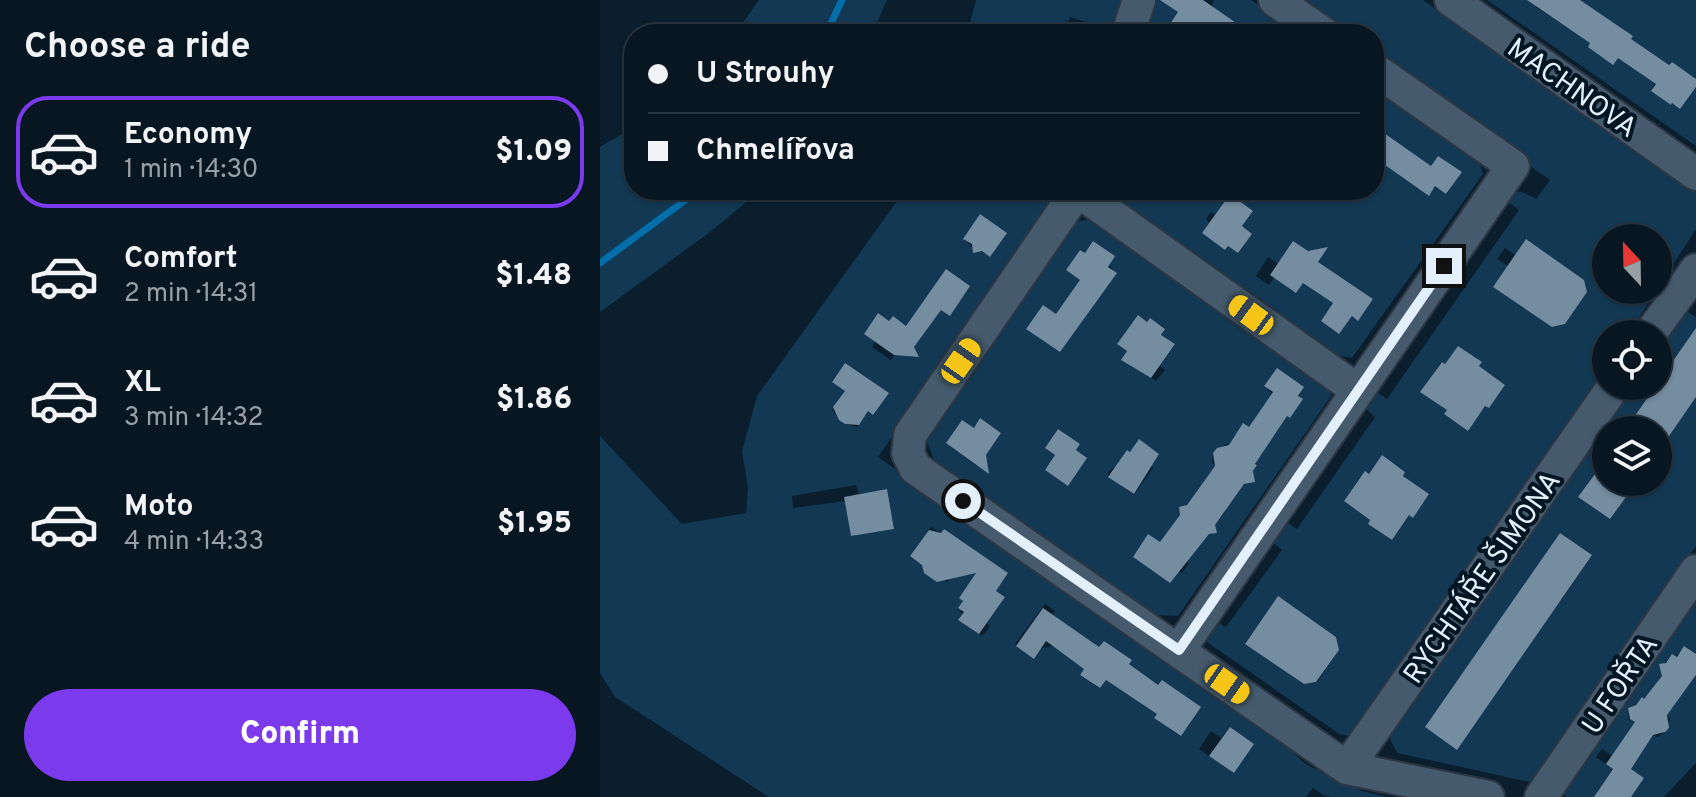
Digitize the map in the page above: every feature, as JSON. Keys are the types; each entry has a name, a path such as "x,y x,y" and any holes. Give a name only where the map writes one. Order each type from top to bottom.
{"street":[{"path":"1131,24 1139,0"},
{"path":"1275,0 1310,24"},
{"name":"MACHNOVA","path":"1451,0 1696,174"},
{"path":"1179,650 1513,166 1384,76"},
{"path":"1071,200 910,435 908,453 915,468 1347,768 1488,797"},
{"path":"1092,200 1357,390"},
{"path":"1661,320 1693,279"},
{"name":"RYCHTÁŘE ŠIMONA","path":"1347,768 1604,400"},
{"name":"U FOŘTA","path":"1541,797 1696,571"}],"shaded area":[{"path":"759,0 887,0 876,24 742,24"},
{"path":"976,0 1124,0 1116,24 1092,24 1070,17 1068,24 970,24"},
{"path":"1154,0 1174,0 1170,6 1178,12 1174,24 1146,24"},
{"path":"1214,0 1251,0 1286,24 1217,24 1212,6"},
{"path":"1292,0 1423,0 1696,191 1696,229 1672,266 1672,224 1592,224 1592,304 1648,304 1637,320 1592,320 1592,387 1350,736 1339,734 1207,642 1207,628 1212,619 1226,627 1282,550 1268,539 1282,519 1297,529 1375,417 1361,405 1372,389 1387,399 1519,210 1504,199 1520,192 1536,199 1550,180 1384,64 1384,24 1327,24","holes":["1526,239 1584,280 1587,292 1565,324 1552,327 1508,266 1497,259 1505,248 1515,255","1458,346 1481,362 1479,366 1505,385 1468,430 1445,415 1447,410 1421,392 1441,362 1445,364","1382,456 1405,472 1403,476 1429,494 1413,517 1409,515 1392,540 1368,524 1370,520 1344,501 1365,471 1369,474","1278,597 1336,637 1339,650 1317,682 1304,684 1245,643"]},
{"path":"1487,0 1535,0 1536,7 1562,24 1578,0 1696,0 1696,82 1671,62 1651,90 1671,105 1696,87 1696,146"},
{"path":"1384,92 1478,158 1483,174 1352,358 1333,355 1118,200 1226,200 1215,215 1211,212 1206,219 1209,223 1202,233 1225,250 1228,246 1238,253 1252,234 1242,226 1253,211 1238,200 1384,200 1384,166 1400,145 1384,133","holes":["1438,156 1461,172 1447,194 1435,186 1429,195 1431,166","1268,257 1278,264 1319,260 1298,290 1292,291 1276,275 1269,285 1256,276","1342,278 1373,299 1358,320 1352,316 1339,334 1321,321 1333,303 1327,299"]},
{"path":"624,133 624,200 749,200 600,312 600,147"},
{"path":"898,200 1056,200 878,457 1276,736 1305,764 1362,791 1387,797 1331,797 1313,788 1306,797 769,797 615,697 600,673 600,436 682,524 746,513 748,488 742,451 757,396","holes":["980,215 1007,233 990,257 982,251 977,252 964,239","878,313 889,321 893,317 921,337 914,347 916,352 913,357 898,350 891,360 872,347 875,342 864,334","845,363 888,393 874,414 868,411 857,427 845,424 832,410 845,391 832,381","856,485 859,494 887,489 894,528 851,536 845,501 793,508 792,496","931,527 941,533 944,529 971,548 947,582 910,556","990,561 1008,574 996,591 1005,597 982,636 958,620 962,614 958,608 963,601 959,597 968,585 972,588","1045,604 1055,611 1051,617 1064,654 1053,646 1042,648 1034,659 1015,644","1104,641 1132,660 1129,664 1138,671 1124,692 1106,680 1099,688 1080,675","1144,705 1201,707 1180,736 1154,718 1157,714","1230,727 1253,744 1234,773 1199,749 1211,731 1221,738"]},
{"path":"1088,219 1102,221 1329,385 1331,396 1178,616 1156,615 934,460 926,439 940,411 1075,223","holes":["1093,241 1115,256 1109,264 1116,274 1101,295 1066,270 1080,250 1085,253","1138,316 1165,328 1161,335 1175,344 1160,366 1165,370 1156,381 1121,360 1127,351 1117,344","1277,369 1303,387 1290,418 1264,386","981,419 1001,433 983,465 977,466 946,443 961,421 974,428","1243,424 1257,465 1254,478 1244,485 1212,463 1213,453 1229,445","1058,429 1080,444 1076,450 1087,458 1068,486 1045,470 1055,455 1045,448","1139,440 1159,454 1134,495 1121,486 1123,483 1108,477 1108,472 1127,450 1130,452","1203,483 1214,504 1225,512 1215,525 1213,534 1180,515 1180,510","1148,535 1189,563 1182,573 1178,571 1170,583 1133,557"]},
{"path":"1682,308 1696,317 1696,334 1672,364 1672,323"},
{"path":"1696,397 1696,546 1530,782 1397,753 1390,739 1394,724 1592,438 1592,478 1578,497 1610,519 1627,496 1672,496 1672,431","holes":["1560,533 1592,555 1561,601 1530,578","1529,578 1560,601 1457,749 1425,727"]},
{"path":"1618,400 1645,400 1635,416 1607,416"},
{"path":"1696,590 1696,654 1685,646 1660,667 1664,673 1657,682 1686,689 1696,675 1696,763 1664,797 1631,797 1644,778 1602,749 1596,757 1613,769 1597,792 1603,797 1567,797 1562,794 1564,779","holes":["1642,698 1670,718 1665,732 1657,737 1653,735 1643,750 1635,722 1628,718 1629,710"]}],"building":[{"path":"1160,0 1203,0 1238,24 1170,24 1178,12"},
{"path":"1527,0 1580,0 1669,65 1672,62 1696,79 1696,87 1680,109 1671,105 1651,91 1656,84 1618,58 1613,65 1588,47 1590,43"},
{"path":"1384,133 1431,166 1438,156 1462,172 1446,194 1435,186 1429,196 1385,165"},
{"path":"1226,200 1238,200 1253,211 1242,226 1252,234 1238,253 1228,246 1225,250 1202,233"},
{"path":"980,214 1007,233 990,257 982,251 973,253 972,244 963,239"},
{"path":"1526,239 1584,280 1587,292 1565,324 1552,327 1493,287"},
{"path":"1093,241 1115,256 1108,267 1117,273 1060,352 1026,329 1043,305 1056,314 1080,280 1066,270 1080,250 1085,253"},
{"path":"1293,241 1308,251 1328,247 1318,262 1373,299 1358,321 1352,316 1339,334 1321,321 1333,303 1303,283 1296,293 1270,275"},
{"path":"946,269 970,286 950,316 941,310 914,347 919,357 894,355 864,334 878,313 889,321 893,316 906,326"},
{"path":"1138,315 1147,322 1150,318 1165,329 1161,335 1175,344 1151,378 1121,360 1127,351 1117,344"},
{"path":"1696,328 1696,397 1672,432 1672,416 1635,416 1646,400 1672,400 1672,362"},
{"path":"1458,346 1482,362 1479,366 1505,385 1489,408 1485,406 1468,431 1444,414 1447,410 1420,392"},
{"path":"845,363 889,393 873,415 868,411 859,425 845,424 839,420 833,407 845,391 832,382"},
{"path":"1277,368 1304,387 1298,396 1303,399 1290,418 1287,416 1255,464 1255,482 1244,484 1215,525 1217,533 1209,534 1170,583 1133,557 1148,534 1160,542 1180,515 1179,507 1187,505 1215,466 1213,453 1217,448 1229,445 1243,423 1249,427 1273,392 1264,386"},
{"path":"980,418 1001,433 986,455 989,474 946,443 962,420 974,428"},
{"path":"1058,429 1080,444 1076,450 1087,458 1068,486 1045,470 1055,455 1045,448"},
{"path":"1139,439 1159,454 1134,494 1108,477"},
{"path":"1382,455 1405,472 1403,476 1429,494 1413,518 1409,515 1392,540 1368,524 1370,520 1344,501 1365,471 1369,474"},
{"path":"1592,478 1592,496 1627,496 1610,519 1578,497"},
{"path":"887,489 894,529 851,536 844,497"},
{"path":"944,529 1008,573 996,591 1005,597 979,634 958,620 964,612 958,608 963,601 959,598 976,573 937,582 924,573 922,565 910,556 929,530 941,533"},
{"path":"1560,533 1592,555 1457,750 1425,727"},
{"path":"1278,596 1336,637 1339,650 1316,682 1304,684 1245,644"},
{"path":"1043,608 1099,647 1104,641 1132,660 1129,664 1158,685 1162,680 1201,707 1181,736 1154,718 1157,714 1106,680 1100,688 1080,675 1084,669 1046,641 1034,659 1016,646"},
{"path":"1684,646 1696,654 1696,675 1667,715 1669,728 1653,735 1631,769 1644,778 1631,797 1594,797 1613,769 1606,764 1635,722 1630,719 1628,708 1636,705 1642,697 1644,699 1662,676 1659,664 1666,663 1672,654 1677,657"},
{"path":"1230,727 1254,744 1234,773 1209,756"}],"waterway":[{"path":"831,24 842,0"},
{"path":"600,263 685,200"}],"route":[{"path":"963,501 1179,650 1444,266"}]}
